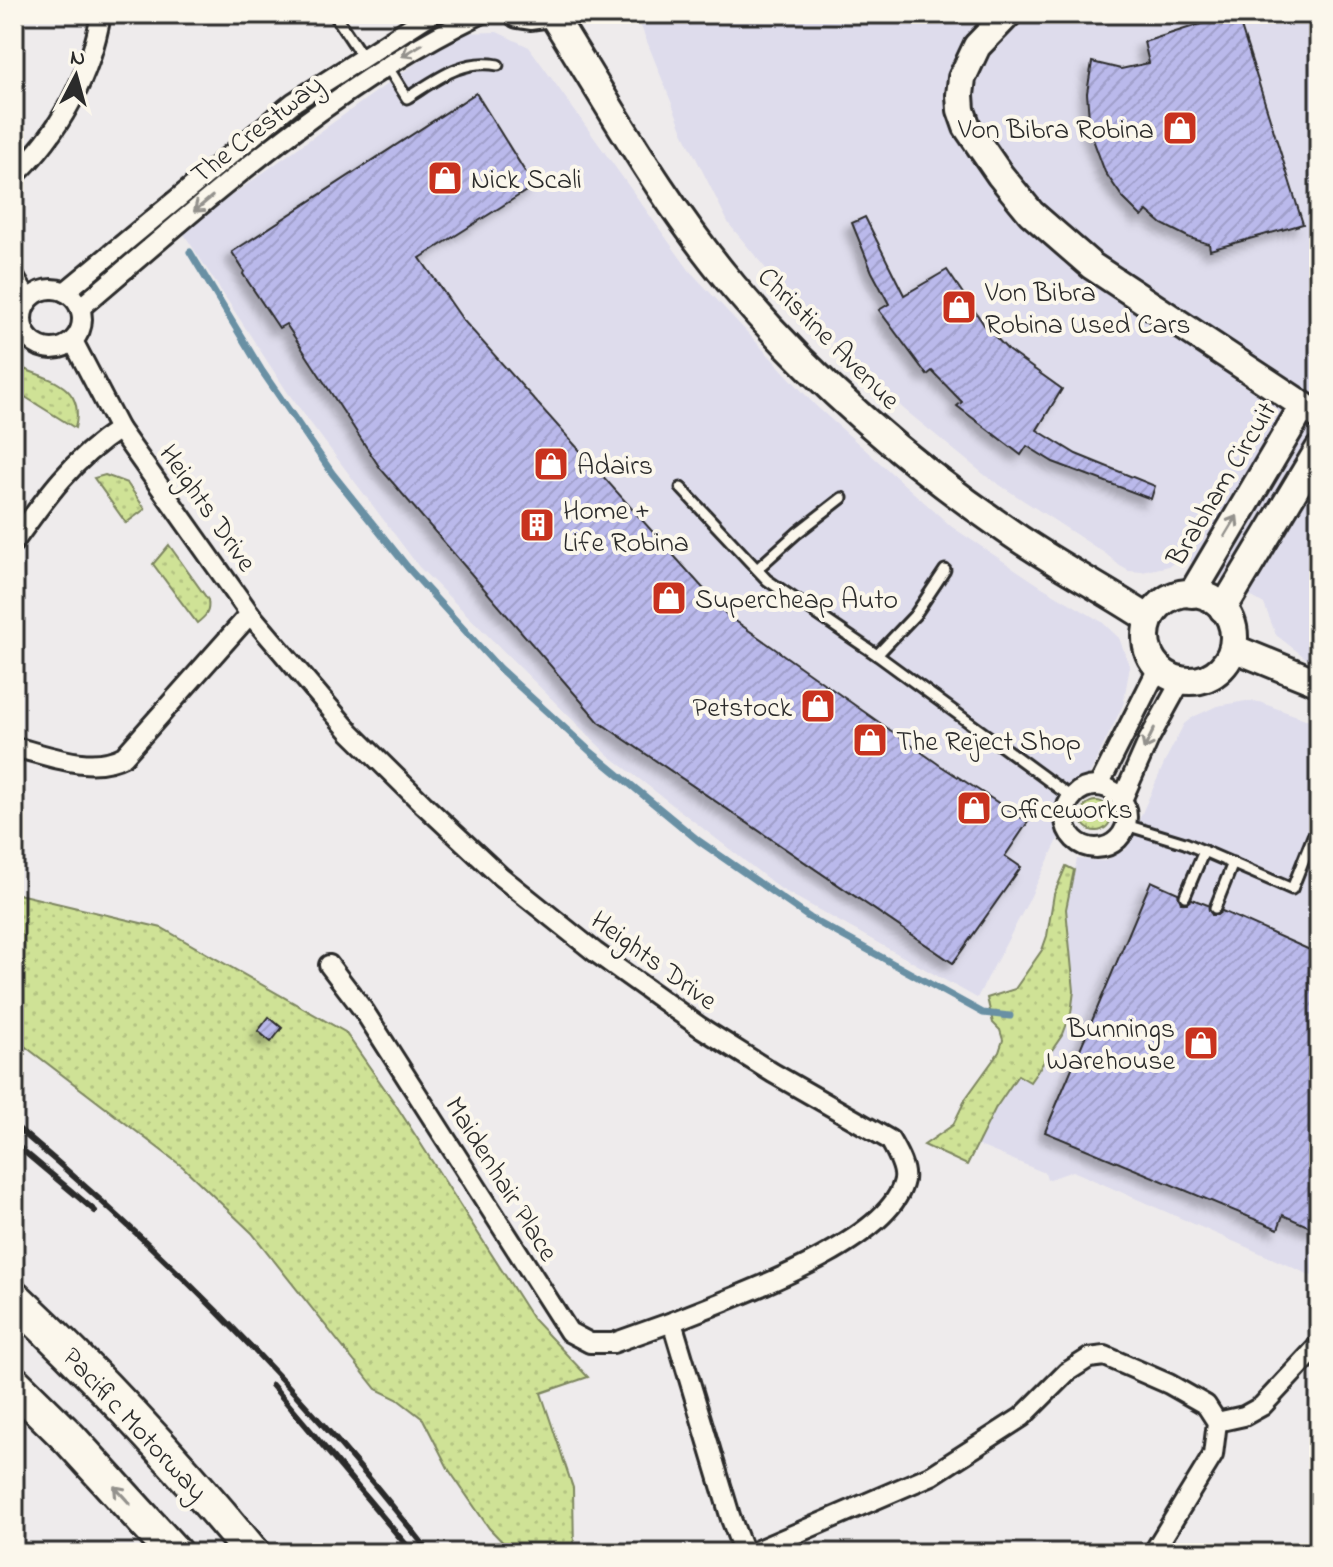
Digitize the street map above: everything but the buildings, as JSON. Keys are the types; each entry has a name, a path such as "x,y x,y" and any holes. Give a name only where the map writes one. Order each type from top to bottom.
{"highway":[{"name":"Pacific Motorway","path":"14,1298 79,1360 143,1428 252,1553"},
{"path":"14,1384 70,1439 174,1553"},
{"path":"14,1417 70,1439"}],"street":[{"path":"14,176 39,153 70,103 98,31 101,14"},
{"name":"The Crestway","path":"65,292 294,102 431,14"},
{"name":"The Crestway","path":"80,308 287,134 387,66 443,32 481,14"},
{"path":"518,14 545,14"},
{"name":"Christine Avenue","path":"552,14 689,230 734,287 810,369 898,447 995,522 1149,619"},
{"name":"Brabham Circuit","path":"1008,14 977,46 962,78 960,95 967,127 1000,175 1031,213 1092,266 1311,411 1192,594"},
{"path":"14,277 28,300"},
{"path":"45,289 65,292 73,298 80,308 82,319 80,331 73,341 64,347 44,348 27,337 21,318 28,300 45,289"},
{"name":"Heights Drive","path":"73,341 119,429 250,614 350,732 500,876 595,952 700,1027 890,1140 900,1159 905,1179 892,1206 818,1261 672,1322"},
{"path":"14,542 67,471 91,448 119,429"},
{"path":"1223,609 1319,449"},
{"path":"1192,594 1209,598 1223,609 1233,627 1233,648 1226,663 1214,674 1198,681 1169,674 1146,645 1149,619 1159,606 1171,598 1192,594"},
{"path":"14,747 90,765 110,763 124,756 250,614"},
{"path":"1233,648 1319,683"},
{"path":"1099,785 1169,674"},
{"path":"1122,800 1149,739 1169,674"},
{"path":"1099,785 1109,788 1122,800 1126,808 1126,825 1116,841 1108,846 1080,844 1066,828 1066,807 1071,797 1089,786 1099,785"},
{"name":"Maidenhair Place","path":"329,965 364,1011 569,1332 590,1343 613,1343 672,1322"},
{"path":"672,1322 744,1553"},
{"path":"1217,1422 1244,1416 1262,1406 1319,1345"},
{"path":"751,1553 932,1475 1022,1417 1067,1372 1089,1358 1105,1356 1169,1384 1206,1405 1217,1422 1213,1455 1153,1553"}],"lane":[{"path":"334,14 362,56"},
{"path":"387,66 407,98 456,68 481,62 498,65"},
{"path":"681,488 767,580 877,655 1071,797"},
{"path":"757,569 842,498"},
{"path":"877,655 915,615 945,570"},
{"path":"1126,825 1204,851 1292,889 1313,836"},
{"path":"1185,896 1204,851"},
{"path":"1215,908 1233,863"}],"shaded area":[{"path":"636,14 1319,14 1319,661 1307,659 1276,635 1264,604 1183,557 1169,566 1142,572 1129,571 1120,566 986,476 905,410 831,341 729,224 684,134"},
{"path":"497,32 529,47 689,270 815,405 952,527 1042,587 1102,622 1119,638 1130,666 1123,705 1027,904 977,998 781,889 607,754 419,567 288,393 182,231 458,33"},
{"path":"1259,702 1319,724 1319,1279 1073,1171 1047,1180 1045,1173 977,1145 995,1109 1018,1075 1030,1082 1063,1034 1071,1013 1074,991 1066,909 1077,859 1105,861 1126,849 1184,724 1217,706"}],"green space":[{"path":"14,365 60,384 68,391 77,413 75,428 14,390"},
{"path":"105,475 127,483 145,509 126,523 94,478"},
{"path":"169,545 208,600 207,613 197,623 153,564"},
{"path":"1096,801 1107,805 1111,816 1107,827 1096,831 1085,827 1081,816 1085,805"},
{"path":"1066,866 1074,870 1066,909 1074,991 1071,1013 1063,1034 1030,1082 1018,1075 995,1109 967,1165 924,1145 953,1125 966,1098 999,1052 1003,1040 1000,1030 993,1023 987,998 1015,989 1042,950 1054,894"},
{"path":"14,893 162,928 345,1032 394,1102 533,1319 588,1377 541,1393 573,1488 574,1553 513,1553 489,1528 449,1470 423,1419 397,1399 376,1389 252,1233 183,1167 14,1038"}],"waterway":[{"path":"190,252 262,371 332,473 409,569 499,668 591,752 699,841 810,918 983,1013 1010,1016"}],"railway":[{"path":"14,1125 126,1224 233,1328 335,1438 430,1553"},
{"path":"14,1143 95,1211"},
{"path":"272,1385 413,1553"}],"place":[{"name":"Von Bibra Robina","path":"1180,128"},
{"name":"Nick Scali","path":"445,178"},
{"name":"Von Bibra Robina Used Cars","path":"959,307"},
{"name":"Adairs","path":"551,464"},
{"name":"Home + Life Robina","path":"537,525"},
{"name":"Supercheap Auto","path":"669,598"},
{"name":"Petstock","path":"818,706"},
{"name":"The Reject Shop","path":"870,740"},
{"name":"Officeworks","path":"974,808"},
{"name":"Bunnings Warehouse","path":"1201,1043"}]}
